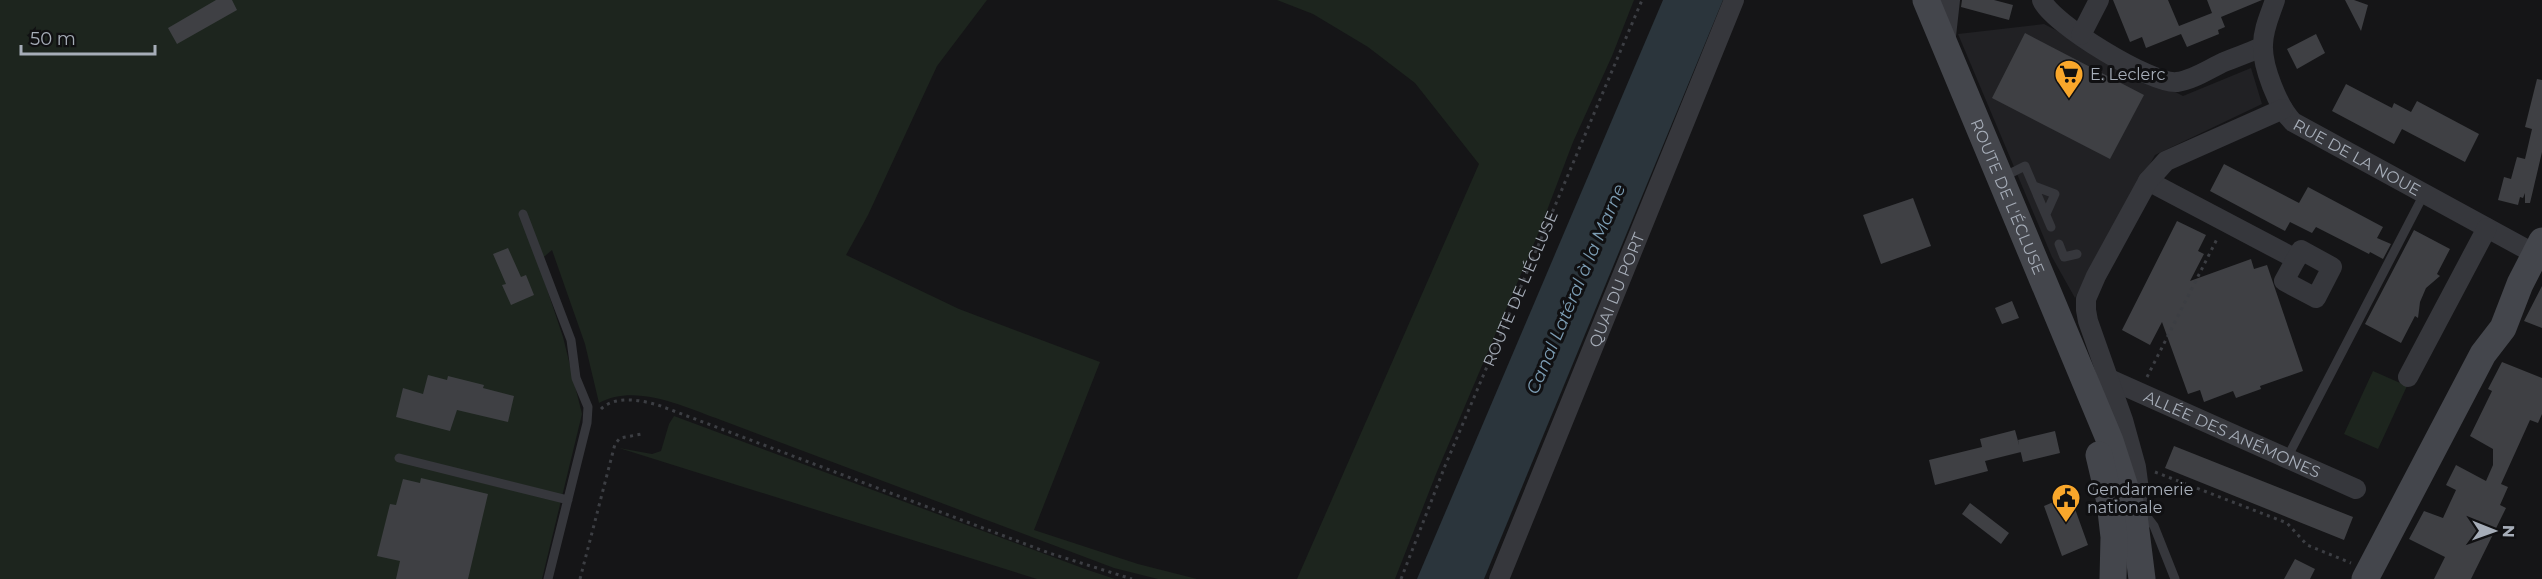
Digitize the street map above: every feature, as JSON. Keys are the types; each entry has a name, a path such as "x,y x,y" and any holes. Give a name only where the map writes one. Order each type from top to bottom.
{"main road":[{"name":"ROUTE DE L'ÉCLUSE","path":"1926,0 2001,178 2100,387 2136,506 2142,579"},
{"path":"2367,575 2483,354 2503,328 2520,284 2539,248"},
{"name":"ROUTE DE L'ÉCLUSE","path":"2100,387 2100,463 2114,537 2113,579"}],"street":[{"name":"QUAI DU PORT","path":"1499,579 1734,0"},
{"path":"1945,45 1950,0"},
{"path":"2042,0 2049,12 2081,35 2122,62 2161,80 2177,82 2262,47"},
{"path":"2081,35 2099,0"},
{"name":"RUE DE LA NOUE","path":"2275,0 2264,29 2262,47 2274,89 2287,116 2299,126 2487,228 2539,248"},
{"path":"2136,506 2136,467 2100,387 2086,299 2096,276 2148,181 2166,161 2283,109"},
{"path":"2148,181 2296,259"},
{"path":"2408,377 2487,228"},
{"name":"ALLÉE DES ANÉMONES","path":"2100,387 2139,392 2356,489"}],"lane":[{"path":"2001,178 2025,166 2051,227"},
{"path":"2034,186 2055,194 2046,214"},
{"path":"2287,459 2424,194"},
{"path":"523,214 571,340 576,378 588,407 587,423 548,579"},
{"path":"2059,244 2064,257 2077,254"},
{"path":"399,458 568,500"},
{"path":"2136,506 2154,526 2175,579"}],"path":[{"name":"ROUTE DE L'ÉCLUSE","path":"1401,579 1445,466 1642,0"},
{"path":"2139,392 2226,222"},
{"path":"599,411 611,403 624,400 658,405 1049,553 1132,579"},
{"path":"580,579 615,444 620,438 642,434"},
{"path":"2136,467 2165,474 2287,523 2307,545 2367,575"}],"shaded area":[{"path":"0,0 987,0 937,66 868,215 846,255 959,309 1100,362 1034,530 1138,564 1197,579 1158,579 1114,568 660,399 628,395 613,397 599,403 585,344 552,250 538,262 563,337 582,414 542,579 0,579"},
{"path":"1277,0 1634,0 1612,56 1573,142 1538,234 1436,474 1395,579 1297,579 1479,164 1415,83 1368,47 1313,14"},
{"path":"2044,24 2183,96 2251,68 2262,104 2155,155 2075,298 2052,257 1958,34"},
{"path":"2373,371 2407,386 2378,449 2344,434"},
{"path":"674,416 1115,579 1037,579 619,448 652,454 661,451 669,424"}],"water":[{"name":"Canal Latéral à la Marne","path":"1663,0 1723,0 1484,579 1417,579"}],"building":[{"path":"216,0 232,0 237,10 177,44 168,28"},
{"path":"1962,0 1994,0 2013,5 2009,20 1961,7"},
{"path":"2113,0 2168,0 2179,26 2212,13 2207,0 2262,0 2221,17 2225,27 2218,30 2219,34 2187,47 2181,34 2146,48 2142,37 2130,42"},
{"path":"2345,0 2354,0 2368,5 2361,31"},
{"path":"2025,33 2144,95 2110,159 1992,98"},
{"path":"2316,34 2325,53 2297,69 2287,49"},
{"path":"2537,79 2542,80 2542,152 2530,203 2525,203 2525,193 2523,198 2520,197 2518,205 2498,200 2504,177 2511,179 2517,157 2525,159 2532,129 2525,127"},
{"path":"2346,84 2392,108 2394,103 2411,112 2417,101 2479,134 2465,162 2402,129 2394,144 2332,111"},
{"path":"2224,164 2299,203 2308,187 2383,227 2377,238 2391,244 2383,259 2316,227 2312,233 2290,222 2285,231 2210,191"},
{"path":"1913,198 1931,246 1881,264 1863,215"},
{"path":"2177,221 2206,235 2198,251 2204,254 2190,281 2251,259 2254,269 2267,265 2303,371 2260,386 2261,389 2236,398 2233,391 2204,402 2200,390 2188,394 2162,322 2150,345 2122,330"},
{"path":"2414,230 2450,249 2437,274 2440,276 2426,288 2420,302 2418,318 2415,316 2401,343 2365,324"},
{"path":"508,248 521,277 526,275 534,295 511,305 502,285 506,284 493,254"},
{"path":"2542,286 2542,328 2524,321"},
{"path":"2012,301 2019,318 2002,324 1995,308"},
{"path":"2502,362 2542,378 2542,414 2538,423 2530,420 2501,484 2508,487 2500,505 2506,508 2471,579 2434,579 2445,557 2409,539 2424,511 2443,518 2456,490 2446,485 2456,465 2486,481 2493,465 2493,449 2470,436 2492,391 2488,389"},
{"path":"428,375 447,380 448,376 484,385 483,388 514,396 508,422 457,410 450,431 396,417 403,388 423,394"},
{"path":"2015,430 2021,452 1985,461 1988,471 1935,485 1929,460 1982,447 1980,439"},
{"path":"2055,431 2060,453 2023,462 2018,440"},
{"path":"2174,446 2353,517 2344,540 2165,468"},
{"path":"421,478 488,494 468,579 396,579 400,561 377,556 390,504 396,505 403,479 420,483"},
{"name":"Gendarmerie nationale","path":"2070,495 2088,545 2062,556 2044,506"},
{"path":"1970,503 2009,533 2001,544 1962,514"},
{"path":"2295,559 2315,569 2310,579 2284,579"}],"place":[{"name":"E. Leclerc","path":"2069,100"},
{"name":"Gendarmerie nationale","path":"2066,524"}]}
